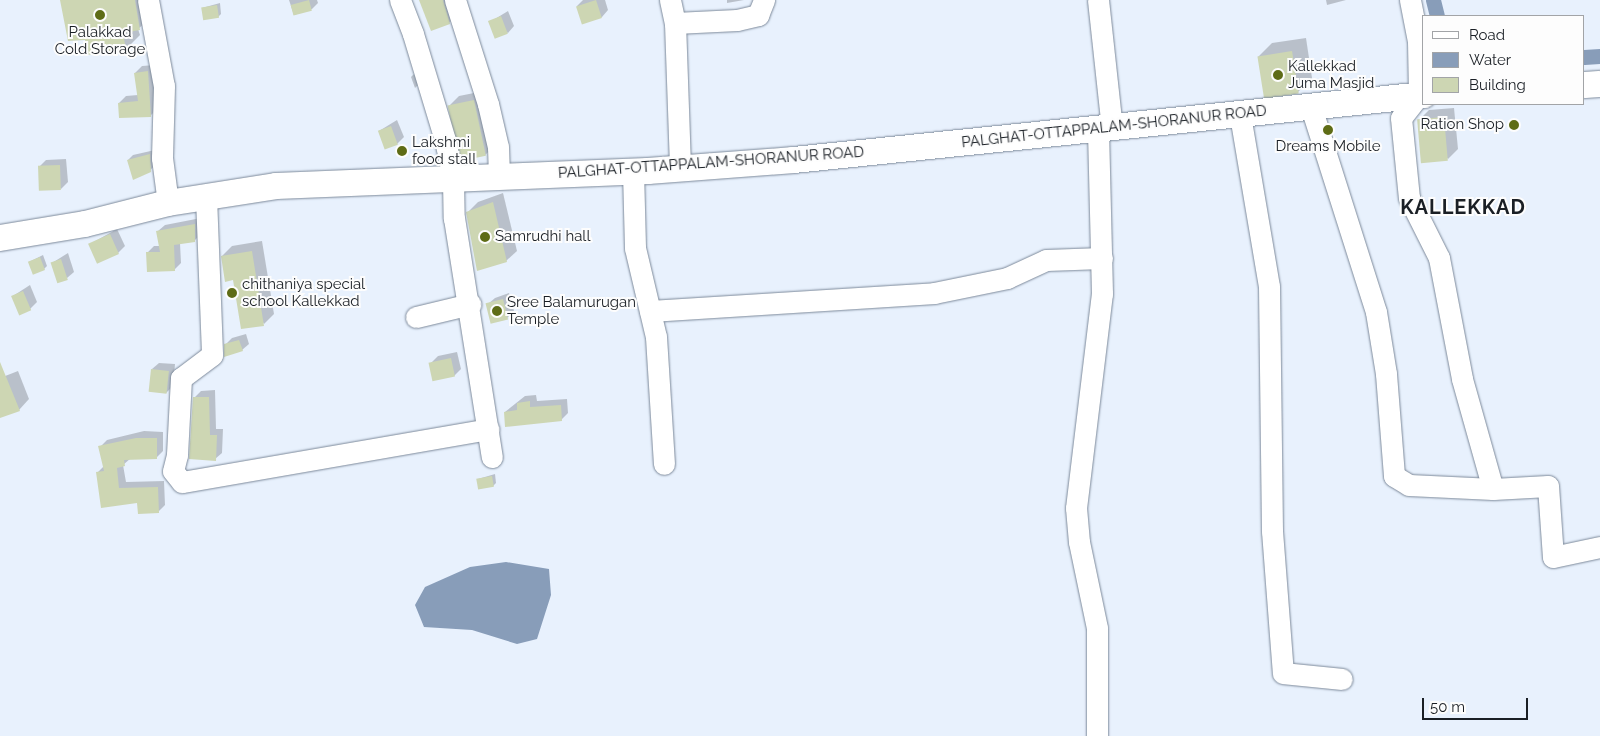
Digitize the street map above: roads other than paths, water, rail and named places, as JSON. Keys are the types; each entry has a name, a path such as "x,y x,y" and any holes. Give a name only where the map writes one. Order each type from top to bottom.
{"main road":[{"path":"1585,85 1600,84"},
{"name":"PALGHAT-OTTAPPALAM-SHORANUR ROAD","path":"0,238 85,224 168,203 276,186 633,172 794,160 1422,95"}],"street":[{"path":"148,0 164,86 162,158 168,203"},
{"path":"400,0 413,34 445,140 453,179 454,218 470,304 492,457"},
{"path":"455,0 488,104 498,147 499,177"},
{"path":"670,0 675,23 680,168"},
{"path":"675,23 737,20 758,14 764,0"},
{"path":"1098,0 1105,128 1102,294 1076,508 1079,542 1097,628 1098,736"},
{"path":"1410,0 1418,40 1422,95 1402,118 1409,198 1439,258 1462,379 1493,489"},
{"path":"1311,107 1376,312 1386,374 1394,476 1409,485 1493,489 1548,486 1552,557 1600,547"},
{"path":"1240,114 1269,286 1272,531 1283,673 1342,678"},
{"path":"633,172 636,248 656,337 664,464"},
{"path":"206,197 212,354 181,378 177,455 173,471 182,482 488,429"},
{"path":"650,311 934,293 1007,278 1046,260 1102,258"},
{"path":"416,317 470,304"}],"water":[{"path":"506,562 549,569 551,595 537,639 517,644 472,630 424,627 415,605 425,587 470,567"}],"waterway":[{"path":"1433,0 1437,15"},
{"path":"1585,57 1600,56"}],"place":[{"name":"Palakkad Cold Storage","path":"100,15"},
{"name":"Kallekkad Juma Masjid","path":"1278,75"},
{"name":"Ration Shop","path":"1514,125"},
{"name":"Dreams Mobile","path":"1328,130"},
{"name":"Lakshmi food stall","path":"402,151"},
{"name":"Samrudhi hall","path":"485,237"},
{"name":"chithaniya special school Kallekkad","path":"232,293"},
{"name":"Sree Balamurugan Temple","path":"497,311"}],"district":[{"name":"KALLEKKAD","path":"1463,207"}]}
